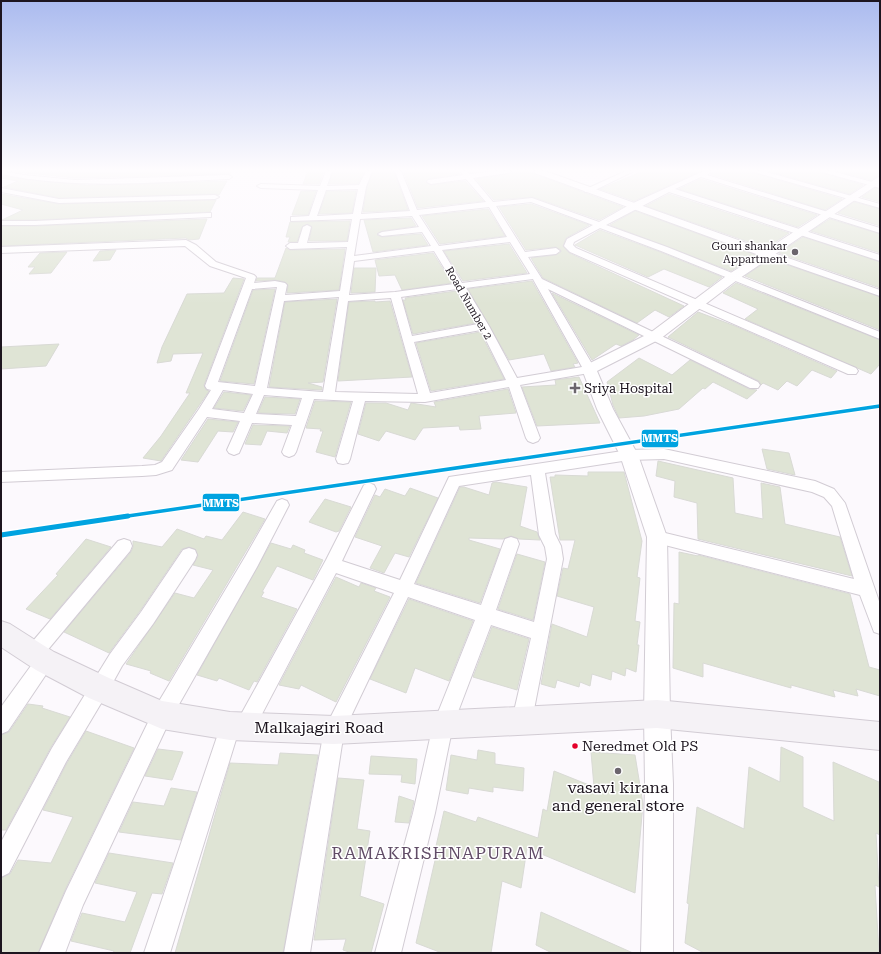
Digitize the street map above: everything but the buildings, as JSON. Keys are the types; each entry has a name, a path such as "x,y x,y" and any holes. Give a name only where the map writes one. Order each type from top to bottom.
{"main road":[{"name":"Malkajagiri Road","path":"1,633 39,657 99,688 162,715 238,726 334,730 657,714 880,736"}],"street":[{"path":"1,223 35,223 197,216"},
{"path":"294,219 385,216"},
{"name":"Road Number 2","path":"416,216 484,326 512,382 533,438"},
{"path":"498,216 537,278 589,369 605,409 629,455 657,537 657,714 659,784 657,953"},
{"path":"574,216 880,336"},
{"path":"616,216 570,241 568,246 574,250 698,303 852,372"},
{"path":"661,216 880,293"},
{"path":"749,216 880,258"},
{"path":"251,278 211,386 260,392 328,396 425,398 589,369 655,336 733,277 825,216"},
{"path":"828,216 880,231"},
{"path":"328,396 345,296 356,217"},
{"path":"302,245 307,227"},
{"path":"382,234 424,229"},
{"path":"350,258 513,239"},
{"path":"1,250 186,243 194,247 202,257 211,263 251,278 282,285 260,392 234,450"},
{"path":"290,246 352,244"},
{"path":"523,255 556,251"},
{"path":"280,298 396,295 460,286 537,278 754,385"},
{"path":"396,295 425,398"},
{"path":"408,340 484,326"},
{"path":"1,477 156,470 167,466 204,412 219,386"},
{"path":"289,452 310,394"},
{"path":"343,459 360,396"},
{"path":"204,412 249,418 300,421"},
{"path":"297,953 334,730 404,589 454,480 629,455 664,454 816,487 829,493 838,503 866,589 880,626"},
{"path":"522,720 555,559 553,546 547,535 537,468"},
{"path":"157,953 238,726 332,565 369,489"},
{"path":"52,953 74,899 162,715 252,562 282,505"},
{"path":"657,537 866,589"},
{"path":"388,953 424,813 443,725 486,615 511,544"},
{"path":"1,724 39,657 124,546"},
{"path":"1,865 59,755 99,688 116,660 147,618 189,554"},
{"path":"332,565 541,633"}],"transit line":[{"name":"MMTS","path":"1,535 880,406"}],"place":[{"name":"Gouri shankar Appartment","path":"795,252"},
{"name":"Sriya Hospital","path":"575,388"},
{"name":"Neredmet Old PS","path":"575,746"},
{"name":"vasavi kirana and general store","path":"618,771"}],"district":[{"name":"RAMAKRISHNAPURAM","path":"438,853"}]}
